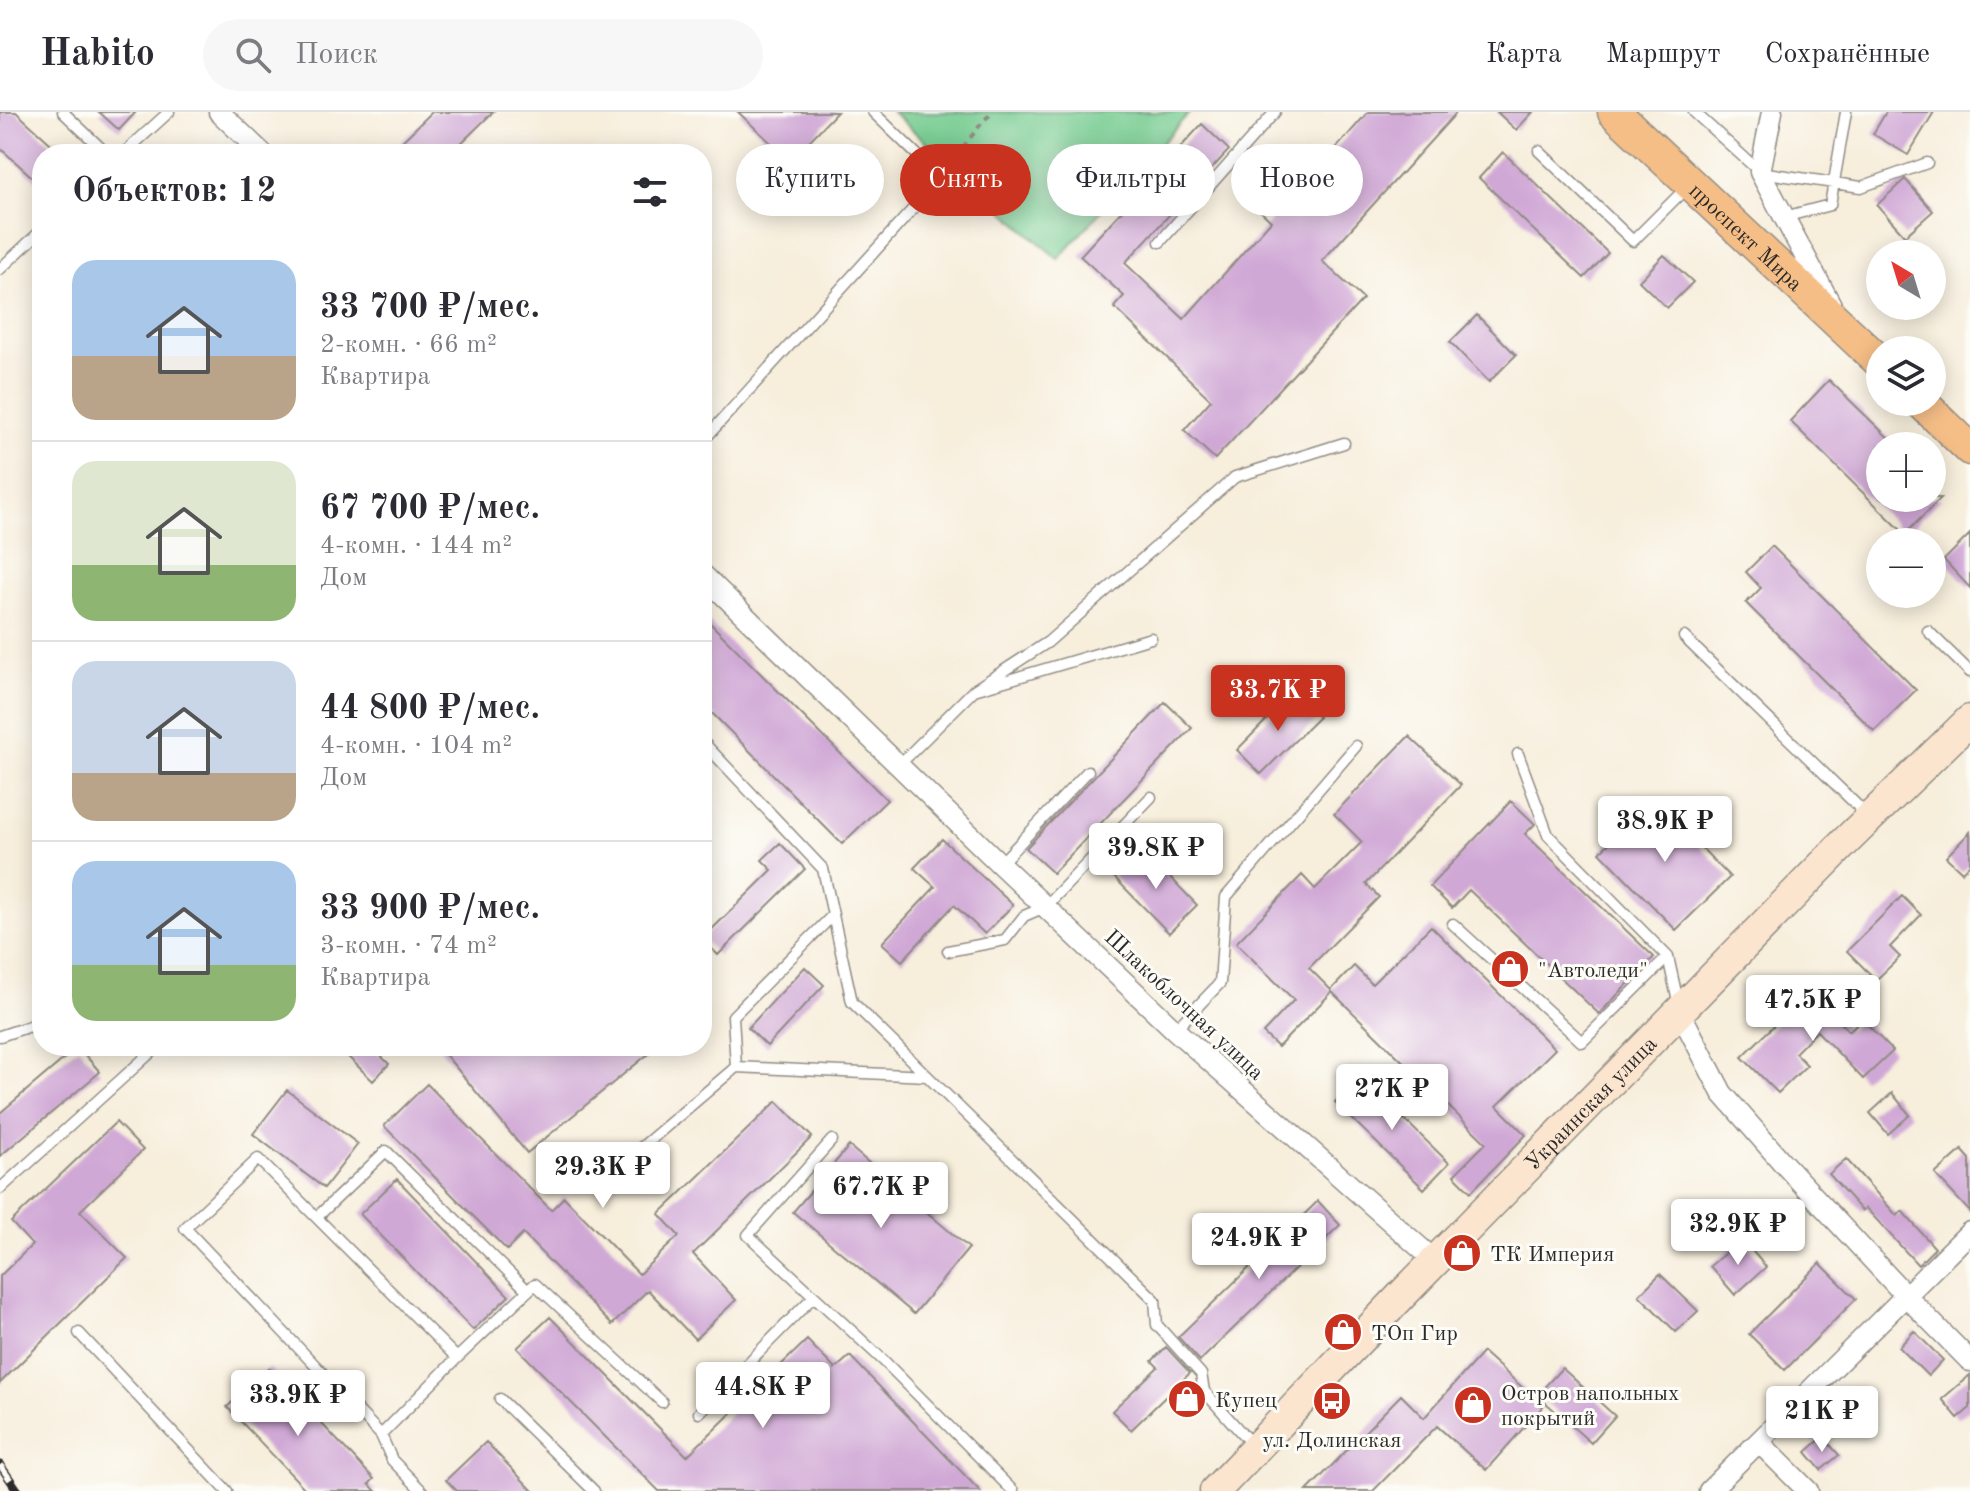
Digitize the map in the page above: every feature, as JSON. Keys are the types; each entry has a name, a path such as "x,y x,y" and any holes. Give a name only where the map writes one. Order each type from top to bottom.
{"main road":[{"name":"проспект Мира","path":"1614,112 1866,348"},
{"path":"1937,416 1969,445"},
{"name":"Украинская улица","path":"1215,1491 1435,1261 1970,720"}],"street":[{"path":"219,112 253,144"},
{"path":"1772,112 1760,172 1843,326"},
{"name":"Шлакоблочная улица","path":"712,584 1175,1030 1435,1261"},
{"path":"1680,1012 1722,1093 1782,1162 1970,1361"},
{"path":"1709,1491 1970,1232"},
{"path":"1759,1442 1808,1491"}],"lane":[{"path":"63,112 97,144"},
{"path":"134,144 169,112"},
{"path":"873,112 906,144"},
{"path":"1160,242 1275,112"},
{"path":"1694,112 1760,172 1861,187 1927,163"},
{"path":"1784,217 1830,205 1846,112"},
{"path":"1539,151 1633,241 1690,183"},
{"path":"712,431 907,216"},
{"path":"0,269 32,239"},
{"path":"899,765 974,690 1048,642 1235,477 1344,443"},
{"path":"1928,631 1970,672"},
{"path":"1684,637 1870,818"},
{"path":"974,690 1151,638"},
{"path":"1175,1030 1220,983 1226,897 1356,746"},
{"path":"712,752 823,869 852,1002 1155,1300 1157,1325 1201,1374 1204,1391 1255,1449"},
{"path":"1518,754 1548,835 1668,957 1680,1012"},
{"path":"1000,864 1088,771"},
{"path":"948,951 1005,940 1024,916 1045,907 1151,797"},
{"path":"736,1067 733,1016 833,915"},
{"path":"1453,924 1582,1042 1668,957"},
{"path":"0,1036 32,1025"},
{"path":"0,1189 147,1056"},
{"path":"566,1156 609,1175 736,1067 927,1076"},
{"path":"832,1140 748,1235 884,1361 1013,1491"},
{"path":"317,1217 386,1151 528,1291"},
{"path":"422,1491 392,1460 381,1435 185,1228 258,1159 457,1358"},
{"path":"381,1435 535,1284 662,1402"},
{"path":"699,1413 814,1296"},
{"path":"79,1333 227,1491"},
{"path":"500,1399 594,1491"}],"path":[{"path":"965,144 994,112"}],"green space":[{"path":"892,112 1190,112 1161,144 1047,144 1047,216 1097,216 1058,259 1009,216 1031,216 1031,144 928,144"}],"building":[{"path":"0,112 16,112 51,144 32,144 32,177 0,148"},
{"path":"99,112 136,112 119,130"},
{"path":"432,112 493,112 460,144 399,144"},
{"path":"738,112 837,112 806,144 772,144"},
{"path":"1368,112 1457,112 1363,216 1363,144 1340,144"},
{"path":"1497,112 1533,112 1516,130"},
{"path":"1886,112 1934,112 1908,155 1873,134"},
{"path":"1202,124 1229,150 1215,165 1215,144 1184,144"},
{"path":"1503,152 1608,253 1584,278 1479,178"},
{"path":"1905,179 1933,211 1905,236 1877,205"},
{"path":"1117,216 1168,216 1125,263 1184,319 1271,221 1266,216 1363,216 1322,261 1363,299 1215,459 1184,430 1211,400 1114,307 1124,296 1080,256"},
{"path":"1664,255 1693,282 1667,308 1639,281"},
{"path":"1477,315 1516,355 1489,382 1450,342"},
{"path":"1829,380 1883,432 1866,432 1866,496 1790,421"},
{"path":"1883,512 1927,512 1911,528 1899,528"},
{"path":"1970,534 1970,588 1946,562 1946,558"},
{"path":"1772,546 1916,690 1874,731 1746,603 1761,588 1746,572"},
{"path":"712,625 887,800 842,844 712,713"},
{"path":"1294,692 1319,717 1261,774 1237,750"},
{"path":"1165,702 1192,728 1053,873 1026,848"},
{"path":"1409,736 1461,785 1366,884 1379,897 1309,968 1331,990 1354,966 1372,984 1431,926 1555,1049 1497,1106 1526,1135 1471,1192 1454,1175 1486,1143 1332,992 1278,1047 1263,1033 1294,1000 1236,943 1302,875 1315,889 1362,842 1334,814"},
{"path":"1654,799 1730,877 1676,930 1600,852"},
{"path":"1511,801 1535,824 1525,834 1654,957 1599,1014 1469,890 1452,908 1430,886"},
{"path":"1970,832 1970,864 1962,872 1946,857"},
{"path":"942,839 1013,905 985,934 954,905 902,961 882,943 935,887 914,868"},
{"path":"780,843 805,869 718,955 712,949 712,929 772,870 762,860"},
{"path":"1143,849 1197,905 1169,933 1114,877"},
{"path":"1902,896 1921,915 1890,947 1900,957 1876,980 1847,951"},
{"path":"805,967 824,985 767,1046 748,1028"},
{"path":"1809,991 1849,1031 1862,1019 1893,1051 1863,1079 1817,1031 1795,1053 1807,1065 1778,1093 1742,1057"},
{"path":"67,1056 86,1056 100,1072 0,1156 0,1113"},
{"path":"347,1056 381,1056 389,1064 373,1081"},
{"path":"446,1056 646,1056 527,1153"},
{"path":"1360,1076 1449,1163 1424,1189 1335,1102"},
{"path":"427,1084 551,1210 564,1197 639,1274 679,1236 659,1214 777,1101 812,1137 693,1254 736,1300 695,1339 648,1290 612,1325 523,1234 507,1250 384,1126"},
{"path":"287,1090 358,1144 324,1188 253,1134"},
{"path":"1892,1093 1910,1115 1888,1134 1870,1113"},
{"path":"116,1122 143,1150 80,1211 127,1258 0,1383 0,1276 32,1245 11,1222"},
{"path":"849,1146 969,1248 914,1314 793,1212"},
{"path":"1962,1150 1970,1159 1970,1212 1935,1174"},
{"path":"1846,1159 1897,1216 1902,1211 1935,1248 1918,1265 1866,1208 1862,1211 1829,1174"},
{"path":"397,1179 509,1296 473,1330 360,1214"},
{"path":"1318,1201 1340,1225 1200,1361 1178,1337"},
{"path":"1742,1239 1766,1267 1735,1295 1710,1266"},
{"path":"1820,1263 1856,1299 1785,1370 1749,1334"},
{"path":"1660,1274 1698,1311 1676,1332 1639,1295"},
{"path":"550,1317 687,1456 807,1340 835,1369 850,1356 980,1491 659,1491 517,1348"},
{"path":"1914,1331 1943,1360 1928,1376 1899,1347"},
{"path":"1166,1347 1190,1373 1131,1430 1112,1411 1158,1367 1152,1361"},
{"path":"1483,1352 1543,1406 1486,1470 1437,1426 1373,1491 1307,1491 1401,1395 1424,1418"},
{"path":"269,1368 374,1479 369,1484 376,1491 307,1491 227,1407"},
{"path":"1562,1368 1615,1416 1591,1443 1537,1395"},
{"path":"1970,1375 1970,1408 1958,1418 1942,1399"},
{"path":"1823,1437 1839,1455 1821,1470 1806,1452"},
{"path":"486,1442 533,1491 457,1491 446,1480"}],"railway":[{"path":"0,1465 18,1491"}],"place":[{"name":"\"Автоледи\"","path":"1510,969"},
{"name":"ТК Империя","path":"1462,1253"},
{"name":"ТОп Гир","path":"1343,1332"},
{"name":"Купец","path":"1187,1399"},
{"name":"ул. Долинская","path":"1332,1401"},
{"name":"Остров напольных покрытий","path":"1473,1405"}]}
